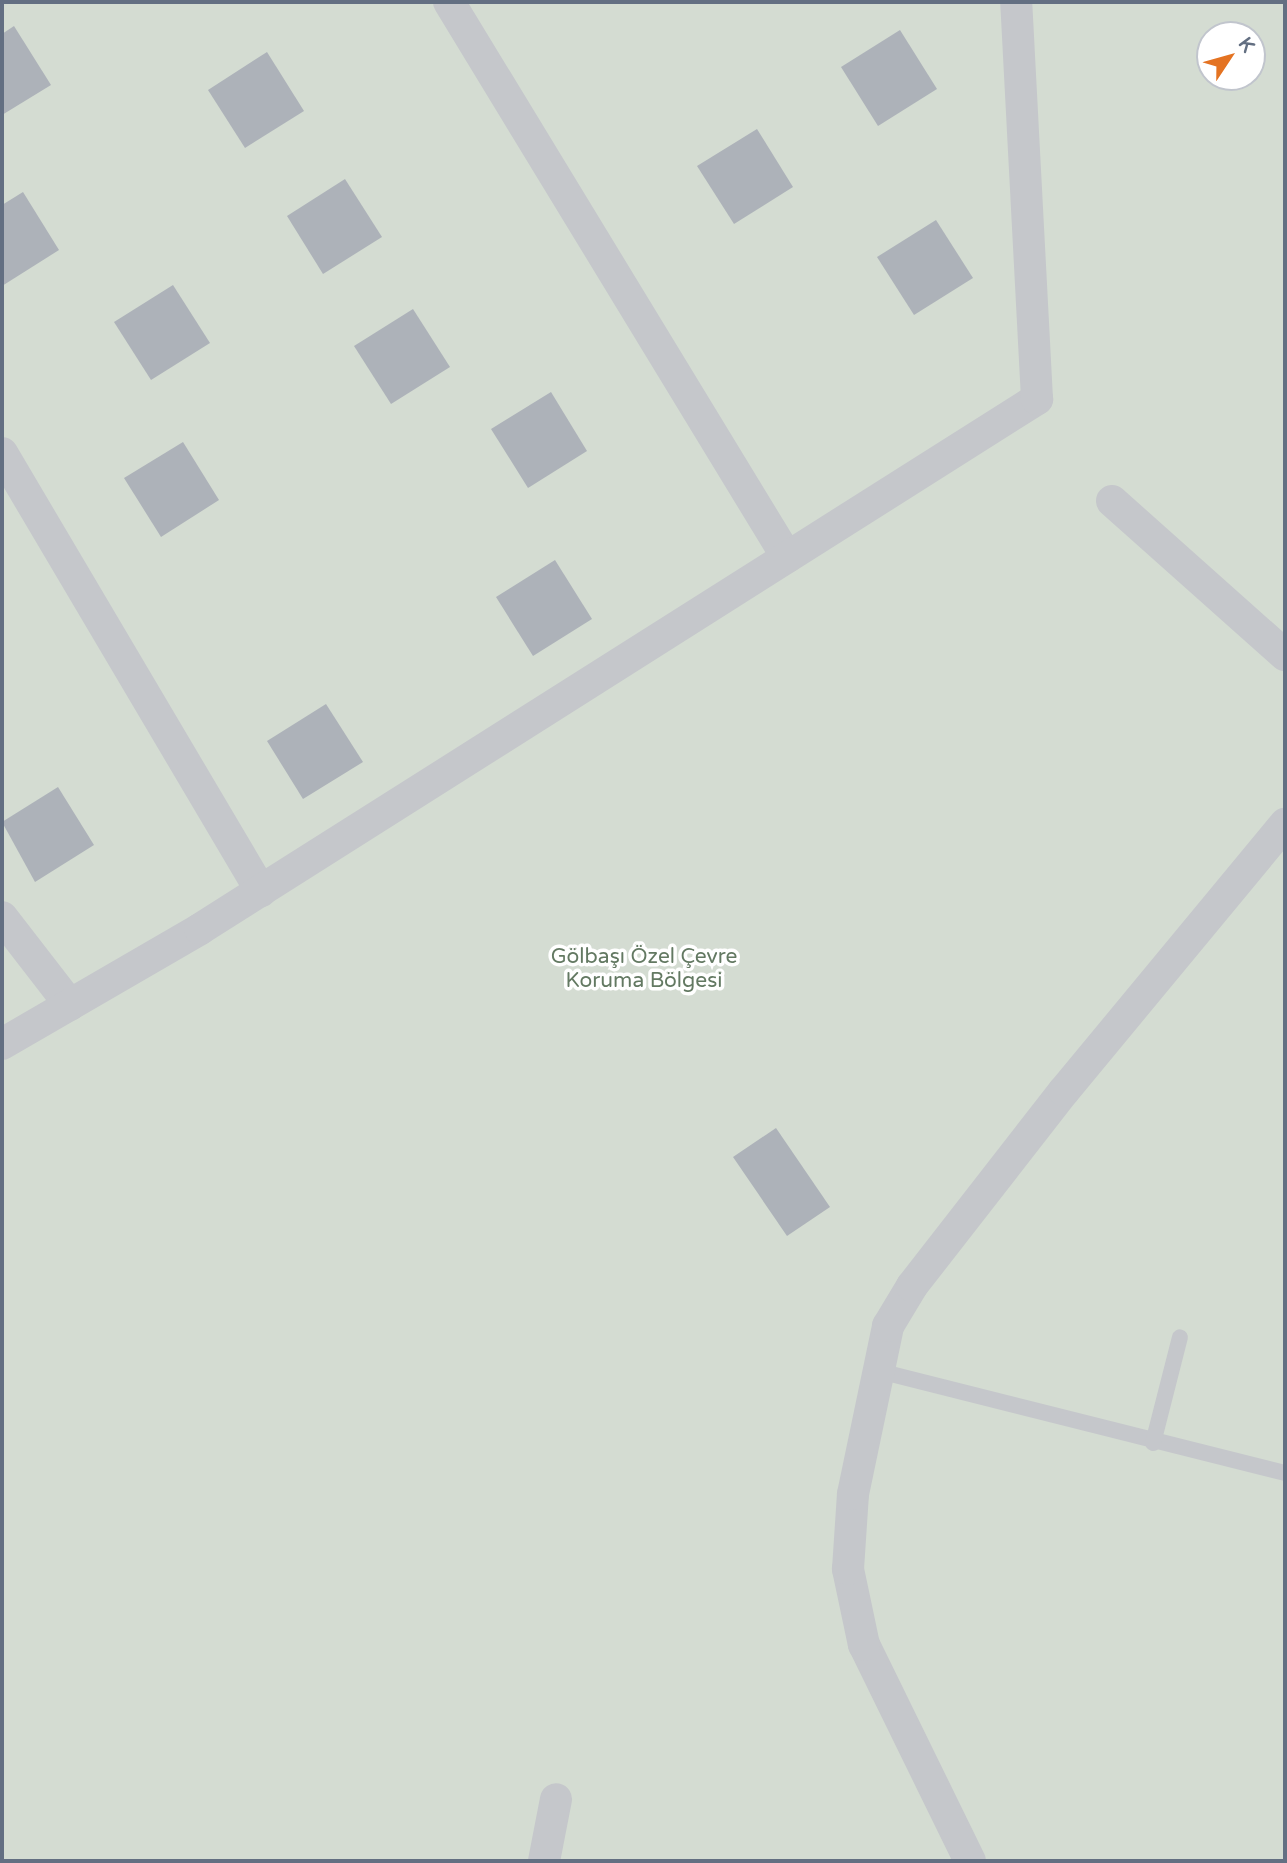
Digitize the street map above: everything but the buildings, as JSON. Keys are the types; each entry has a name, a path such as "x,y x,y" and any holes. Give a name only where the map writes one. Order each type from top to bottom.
{"street":[{"path":"449,2 787,558"},
{"path":"2,1044 261,891 1037,399 1016,2"},
{"path":"2,453 261,891"},
{"path":"1112,501 1285,655"},
{"path":"970,1861 864,1645 848,1569 853,1494 888,1326 912,1286 1064,1091 1285,824"},
{"path":"2,918 70,1005"},
{"path":"544,1861 556,1800"}],"lane":[{"path":"1153,1443 1180,1337"},
{"path":"879,1371 1153,1443 1285,1473"}],"green space":[{"name":"Gölbaşı Özel Çevre Koruma Bölgesi","path":"2,2 1285,2 1285,1861 2,1861"}]}
